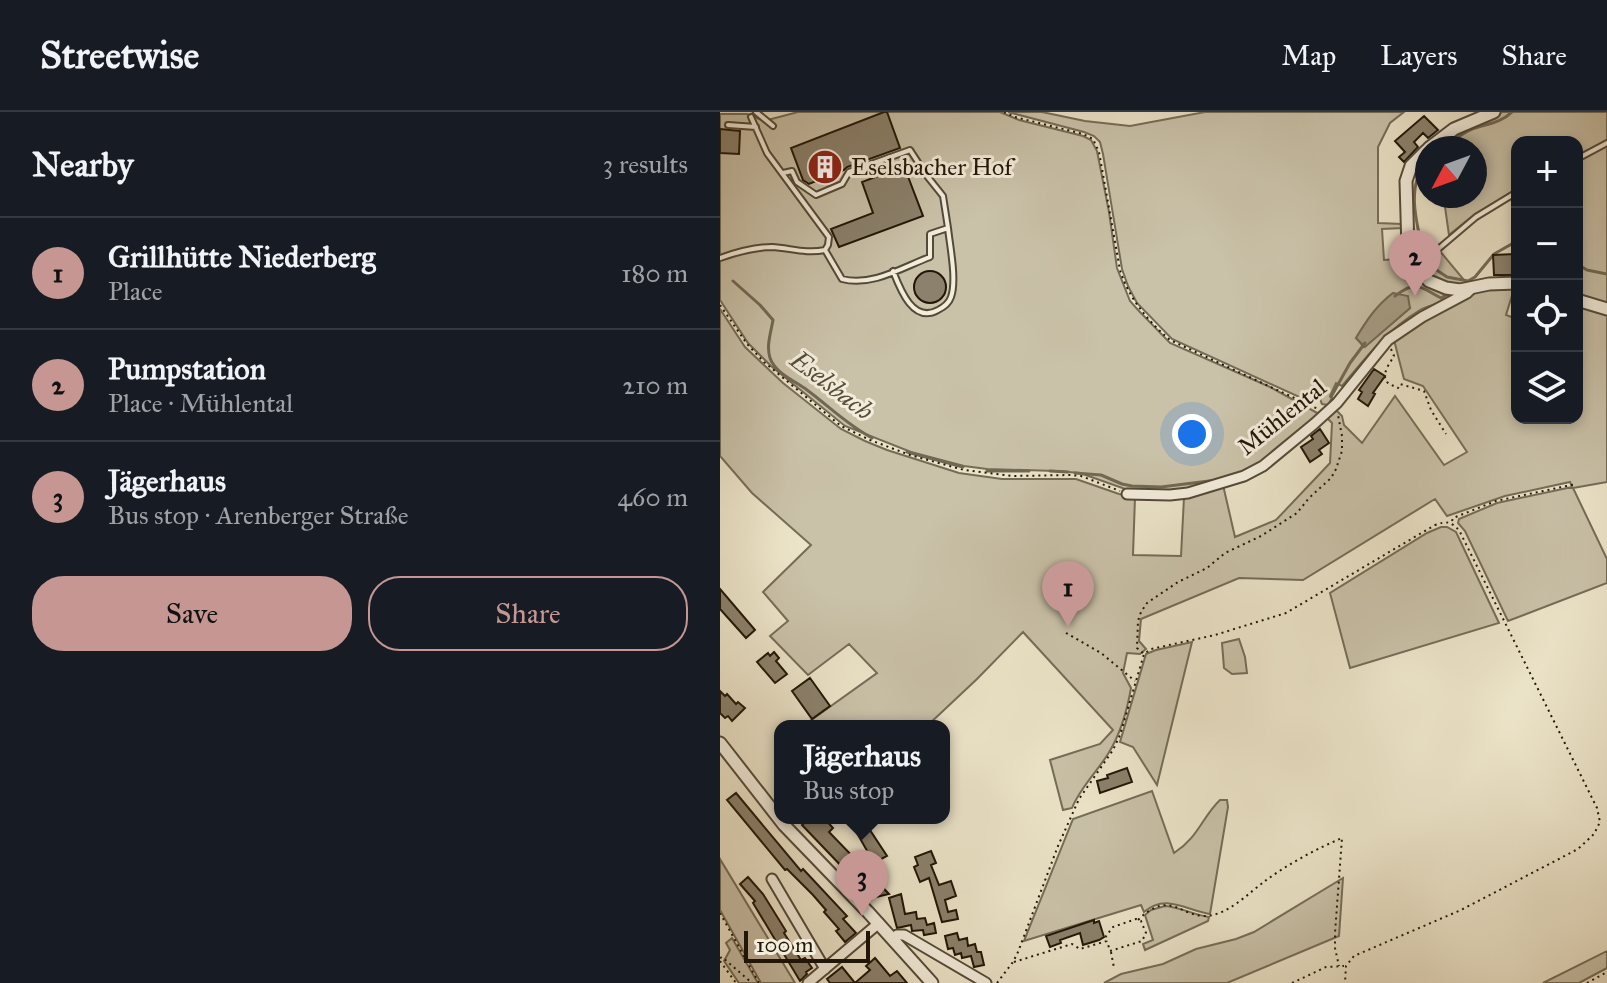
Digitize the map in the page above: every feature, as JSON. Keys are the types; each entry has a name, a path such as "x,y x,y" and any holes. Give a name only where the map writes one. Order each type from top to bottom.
{"street":[{"path":"1445,136 1494,112"},
{"path":"1415,162 1406,181 1408,249 1416,268"},
{"name":"Mühlental","path":"1416,268 1439,286 1460,290 1511,283"},
{"name":"Mühlental","path":"1128,494 1188,493 1244,476 1263,466 1329,410 1388,340 1473,287"},
{"path":"1583,302 1607,309"},
{"path":"720,743 774,812"},
{"path":"783,824 932,983"},
{"path":"772,879 825,969"},
{"path":"808,983 879,923"},
{"path":"893,939 904,935 986,983"}],"lane":[{"path":"756,112 773,126"},
{"path":"720,258 749,249 773,247 812,253 825,250 828,245 829,237 767,153 751,117"},
{"path":"728,125 756,127"},
{"path":"1583,156 1607,143"},
{"path":"783,173 792,171 797,182 816,195 842,184 849,172 910,150 943,196 953,282 949,303 931,313 920,312 911,306 893,271"},
{"path":"1416,268 1476,217 1511,196"},
{"path":"825,250 842,279 869,281 930,257 930,234 948,228"}],"path":[{"path":"1004,112 1093,139 1099,152 1123,281 1135,304 1162,333 1170,340 1339,417 1342,451 1331,478 1297,513 1261,536 1225,553 1207,568 1178,582 1147,603 1138,621 1137,648 1144,654"},
{"path":"720,305 747,344 764,362 841,426 870,440 964,470 1013,476 1081,476 1128,494"},
{"path":"1394,356 1386,368 1388,383 1398,388 1400,384 1424,391 1431,410 1446,434"},
{"path":"1452,522 1453,518 1496,501 1576,484"},
{"path":"997,983 1013,962 1079,799 1120,735 1144,654 1151,649 1215,635 1286,613 1435,525 1452,522 1459,530 1597,808 1600,822 1594,834 1578,849 1461,910 1354,956 1346,966 1345,983"},
{"path":"1066,633 1101,653 1136,682"},
{"path":"1114,968 1106,936 1113,927 1138,920 1154,907 1168,904 1202,914 1215,914 1269,878 1342,838 1335,933 1339,966"},
{"path":"720,913 759,983"},
{"path":"1110,951 1142,941 1146,933 1138,920"},
{"path":"1013,962 1072,944 1080,949 1107,941"},
{"path":"736,983 720,960 722,957 752,983"},
{"path":"1292,983 1326,967 1346,966"},
{"path":"1587,983 1607,972"}],"shaded area":[{"path":"798,112 1000,112 1091,140 1097,151 1117,268 1130,301 1170,343 1270,387 1321,415 1269,460 1238,477 1187,490 1128,490 1080,473 964,466 911,452 845,426 771,366 748,343 720,300 720,114 747,114 764,121"},
{"path":"1008,112 1042,112 1130,126 1205,112 1404,112 1390,123 1378,147 1378,223 1402,224 1403,228 1382,229 1384,260 1398,259 1408,272 1414,269 1459,292 1420,310 1398,326 1342,386 1336,383 1328,405 1322,404 1314,385 1308,401 1172,339 1137,303 1122,269 1100,142 1084,132","holes":["1393,293 1410,308 1364,347 1356,338 1372,314"]},
{"path":"1502,112 1607,112 1607,140 1583,153 1583,136 1511,136 1511,193 1487,207 1487,136 1452,136"},
{"path":"1607,146 1607,306 1583,298 1583,158"},
{"path":"1445,208 1485,208 1475,214 1449,235"},
{"path":"1439,250 1469,286 1446,286 1420,268"},
{"path":"1495,286 1511,289 1506,315 1511,317 1511,424 1583,424 1583,307 1607,314 1607,482 1573,488 1607,559 1607,583 1508,621 1465,531 1458,523 1459,519 1497,503 1572,487 1570,482 1505,496 1447,516 1435,499 1303,580 1239,578 1141,619 1139,641 1146,649 1140,654 1127,653 1123,673 1131,688 1119,731 1108,754 1072,808 1063,810 1050,760 1100,744 1113,730 1023,632 933,720 811,720 877,673 849,644 808,675 770,636 788,621 763,592 811,545 752,493 720,456 720,309 745,347 783,383 841,429 865,441 959,473 1002,479 1076,479 1135,497 1133,555 1181,556 1184,497 1223,485 1235,537 1276,520 1330,463 1332,423 1327,418 1335,409 1342,416 1344,425 1362,443 1395,396 1444,465 1467,452 1423,386 1404,379 1394,340 1474,290"},
{"path":"1393,293 1408,296 1410,308 1365,347 1356,338 1372,314"},
{"path":"1441,527 1456,532 1499,623 1350,668 1330,593"},
{"path":"1239,639 1247,673 1232,674 1224,668 1222,643"},
{"path":"1192,642 1157,785 1133,747 1120,742 1146,654"},
{"path":"1152,791 1174,853 1195,834 1220,800 1227,800 1210,914 1168,903 1152,906 1144,912 1141,905 1024,941 1073,819"},
{"path":"720,859 795,983 761,983 720,910"},
{"path":"1343,878 1339,936 1227,983 1104,983 1121,974 1163,964 1196,949 1254,932"},
{"path":"1165,906 1209,917 1208,921 1145,950 1143,944 1153,940 1145,915"},
{"path":"732,938 758,983 739,983 724,961 730,950 726,943"},
{"path":"1607,951 1607,968 1579,983 1543,983"}],"building":[{"name":"Eselsbacher Hof","path":"887,112 900,148 809,184 803,180 791,148"},
{"path":"1424,116 1438,130 1430,136 1423,133 1415,136 1415,150 1404,162 1399,157 1405,152 1395,141"},
{"path":"720,129 740,131 739,154 720,153"},
{"path":"904,166 923,216 839,247 831,229 873,213 862,182"},
{"path":"1511,254 1511,275 1494,275 1493,255"},
{"path":"930,271 941,276 946,287 941,298 930,303 919,298 914,287 919,276"},
{"path":"1374,369 1385,376 1368,406 1358,399 1362,392 1359,390"},
{"path":"1320,429 1329,443 1319,450 1322,454 1310,462 1301,447 1313,439 1311,436"},
{"path":"720,589 755,630 746,638 720,609"},
{"path":"774,652 779,658 776,661 787,674 775,683 757,662"},
{"path":"810,678 830,706 812,719 792,691"},
{"path":"720,691 745,708 732,721 720,713"},
{"path":"1127,768 1132,782 1100,793 1097,781"},
{"path":"736,793 801,871 803,869 847,916 843,919 856,933 845,942 836,931 839,929 824,912 826,910 785,870 727,800"},
{"path":"829,824 833,828 829,832 889,894 876,897 868,882 862,884 857,863 847,872 802,825"},
{"path":"852,824 866,824 887,856 874,863"},
{"path":"931,851 936,863 931,865 939,885 951,881 956,896 945,900 948,912 956,910 958,919 942,922 929,878 920,882 914,867 918,865 915,857"},
{"path":"748,877 763,894 801,960 805,958 812,968 800,981 753,903 755,901 740,884"},
{"path":"901,894 905,914 916,912 917,919 925,918 927,925 934,923 936,933 924,935 923,930 912,931 911,925 897,928 889,898"},
{"path":"1094,920 1094,923 1099,921 1104,937 1083,945 1080,933 1050,947 1046,936"},
{"path":"957,933 959,940 967,938 968,946 975,944 984,965 974,967 971,956 962,958 961,953 955,955 953,948 948,949 945,936"},
{"path":"875,958 890,976 897,971 907,983 855,983 870,970 866,966"},
{"path":"842,967 855,983 830,983 827,979"}],"waterway":[{"path":"1461,136 1512,112"},
{"path":"1415,208 1424,255"},
{"path":"1429,265 1447,277 1468,281 1494,254 1511,244"},
{"path":"1583,268 1607,274"},
{"name":"Eselsbach","path":"733,281 773,320 768,349 776,368 872,438"},
{"name":"Eselsbach","path":"1395,296 1414,286 1441,298 1451,292"},
{"name":"Eselsbach","path":"1331,397 1365,343"},
{"name":"Eselsbach","path":"907,452 963,467"},
{"name":"Eselsbach","path":"987,471 1029,471"},
{"name":"Eselsbach","path":"1050,471 1068,472"},
{"name":"Eselsbach","path":"1075,473 1101,475 1132,486 1161,487 1217,480"}],"place":[{"name":"Eselsbacher Hof","path":"825,167"},
{"name":"Pumpstation","path":"1415,296"},
{"name":"Grillhütte Niederberg","path":"1068,627"},
{"name":"Jägerhaus","path":"862,916"}]}
